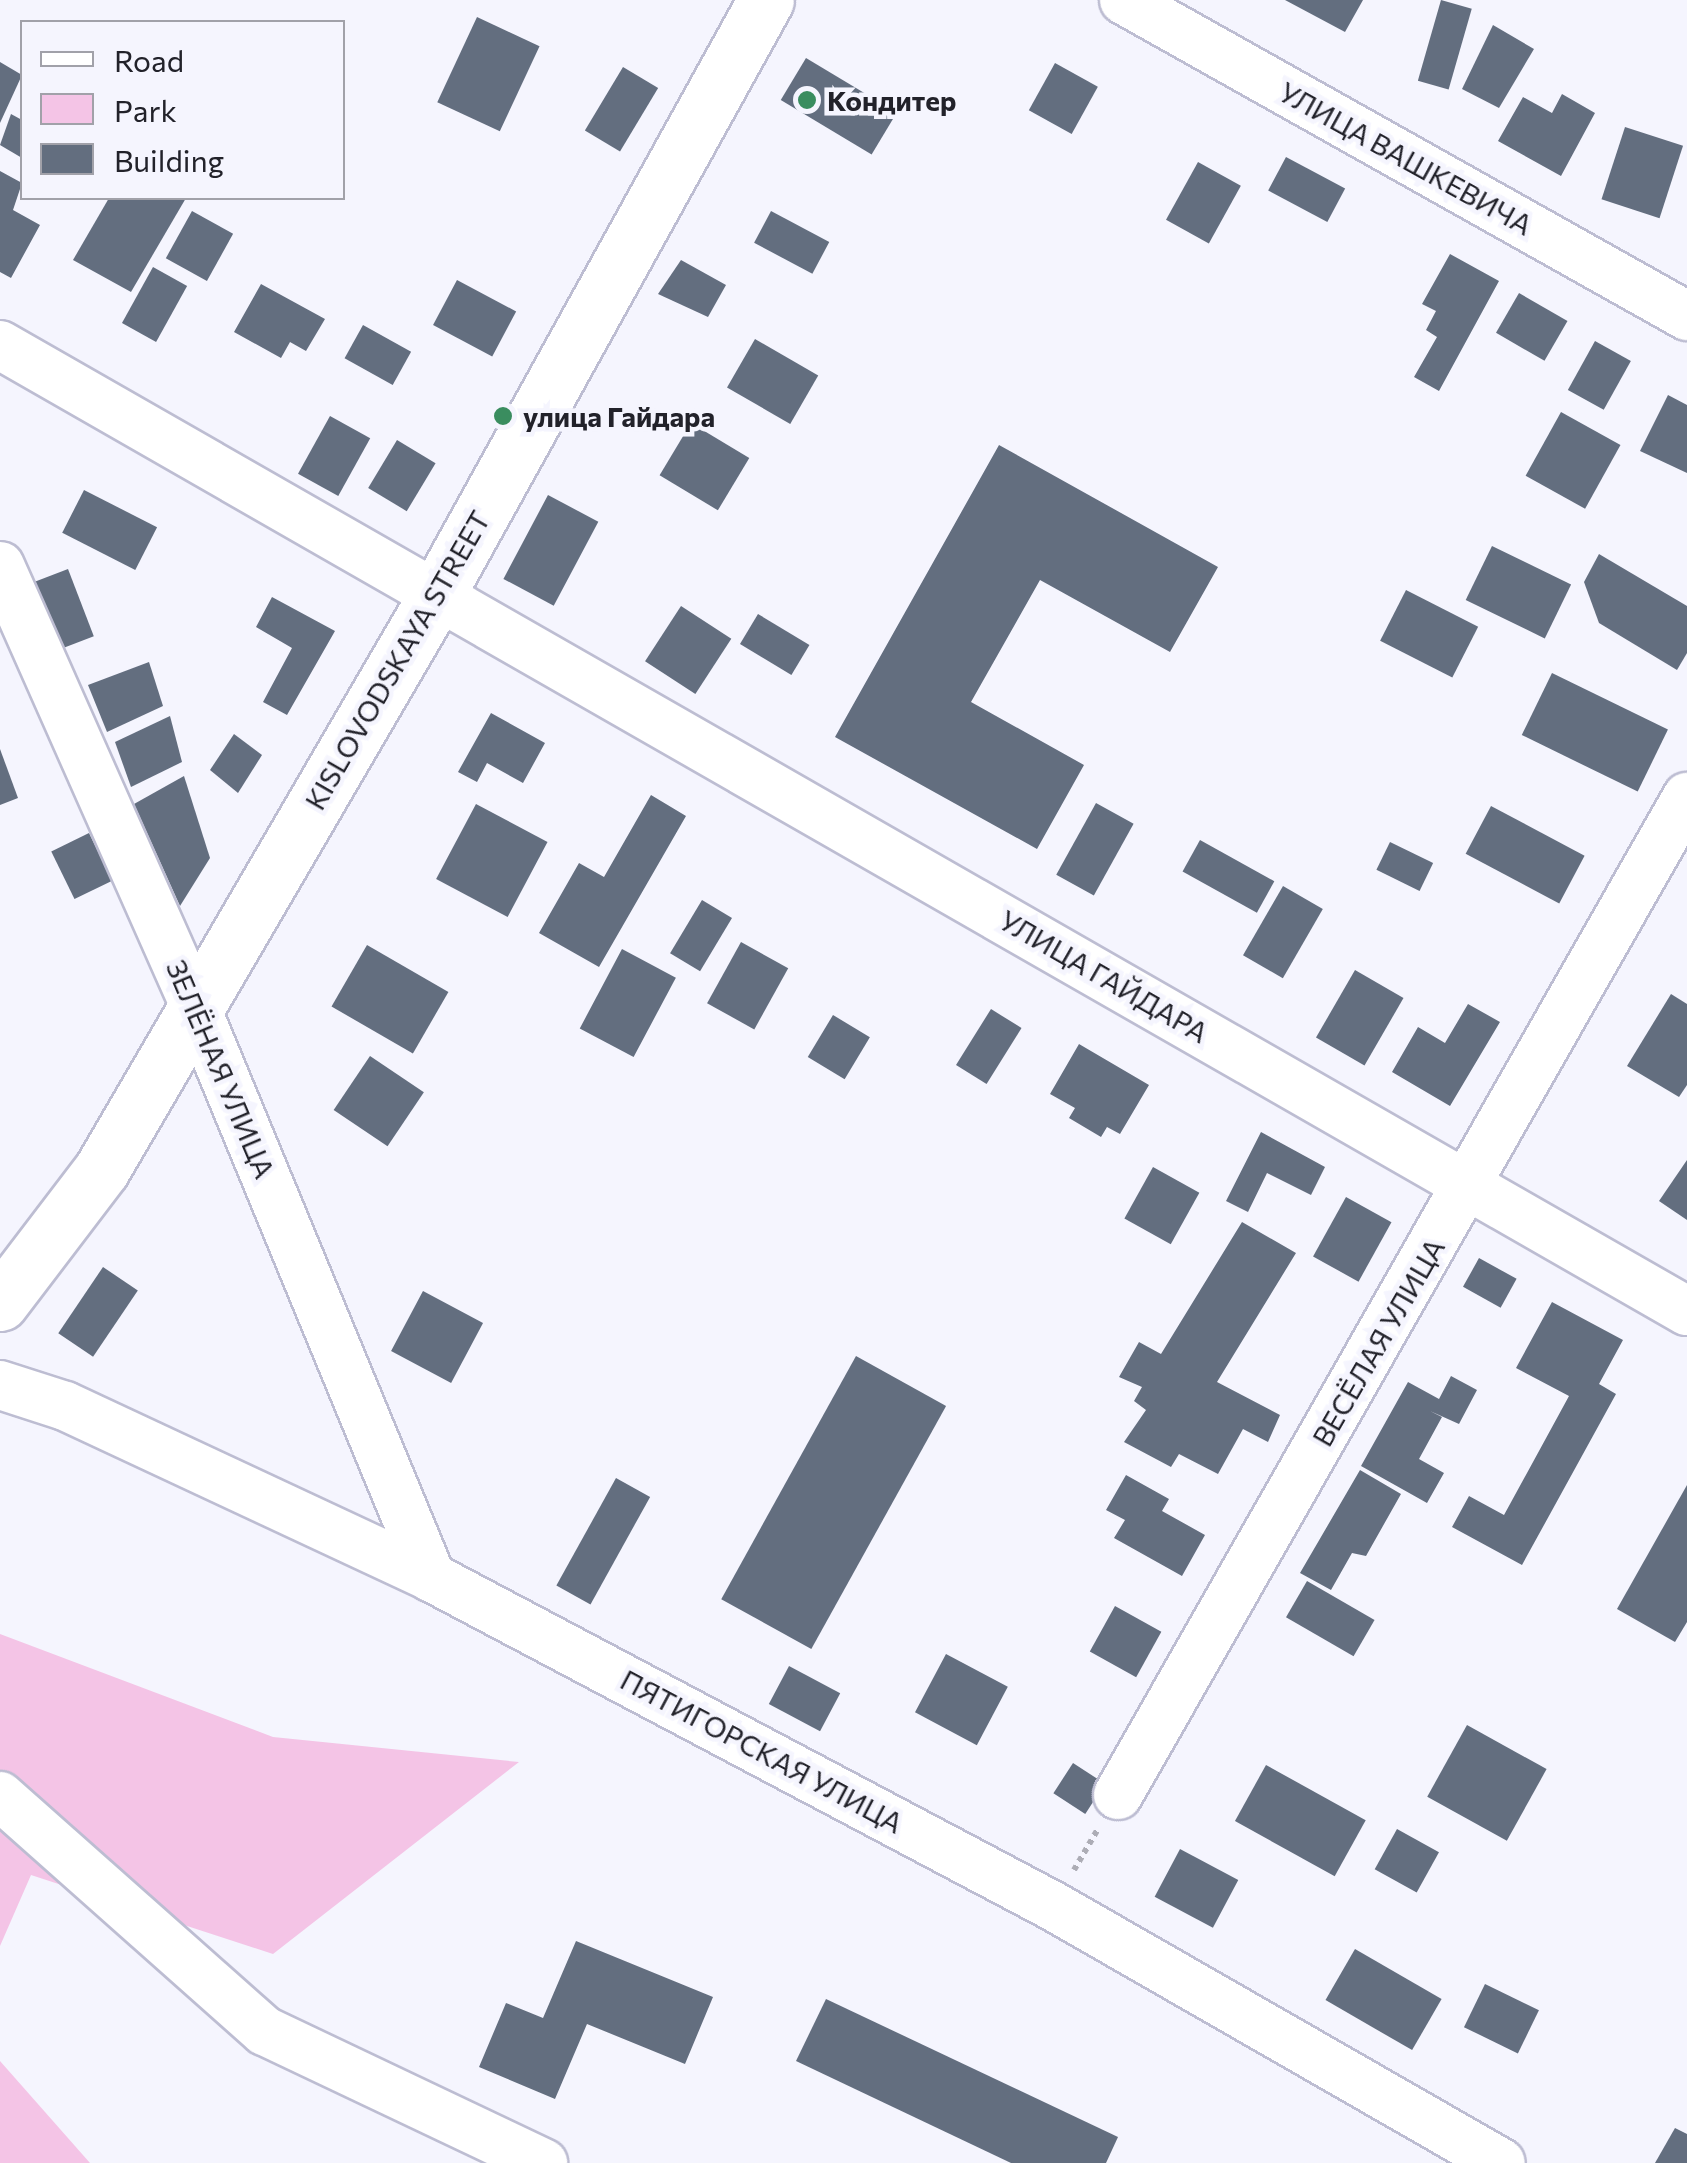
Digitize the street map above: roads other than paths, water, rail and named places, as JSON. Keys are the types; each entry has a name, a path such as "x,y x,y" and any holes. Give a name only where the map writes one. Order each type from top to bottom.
{"main road":[{"name":"KISLOVODSKAYA STREET","path":"0,1303 102,1169 436,596 766,0"}],"street":[{"name":"УЛИЦА ВАШКЕВИЧА","path":"1124,0 1687,316"},
{"name":"УЛИЦА ГАЙДАРА","path":"0,346 1687,1311"},
{"name":"ЗЕЛЁНАЯ УЛИЦА","path":"0,566 196,1008 431,1577"},
{"name":"ВЕСЁЛАЯ УЛИЦА","path":"1118,1794 1687,798"},
{"name":"ПЯТИГОРСКАЯ УЛИЦА","path":"0,1385 65,1406 431,1577 1053,1906 1500,2163"},
{"path":"0,1796 265,2031 536,2161"}],"place":[{"name":"Кондитер","path":"807,100"},
{"name":"улица Гайдара","path":"503,416"}]}
